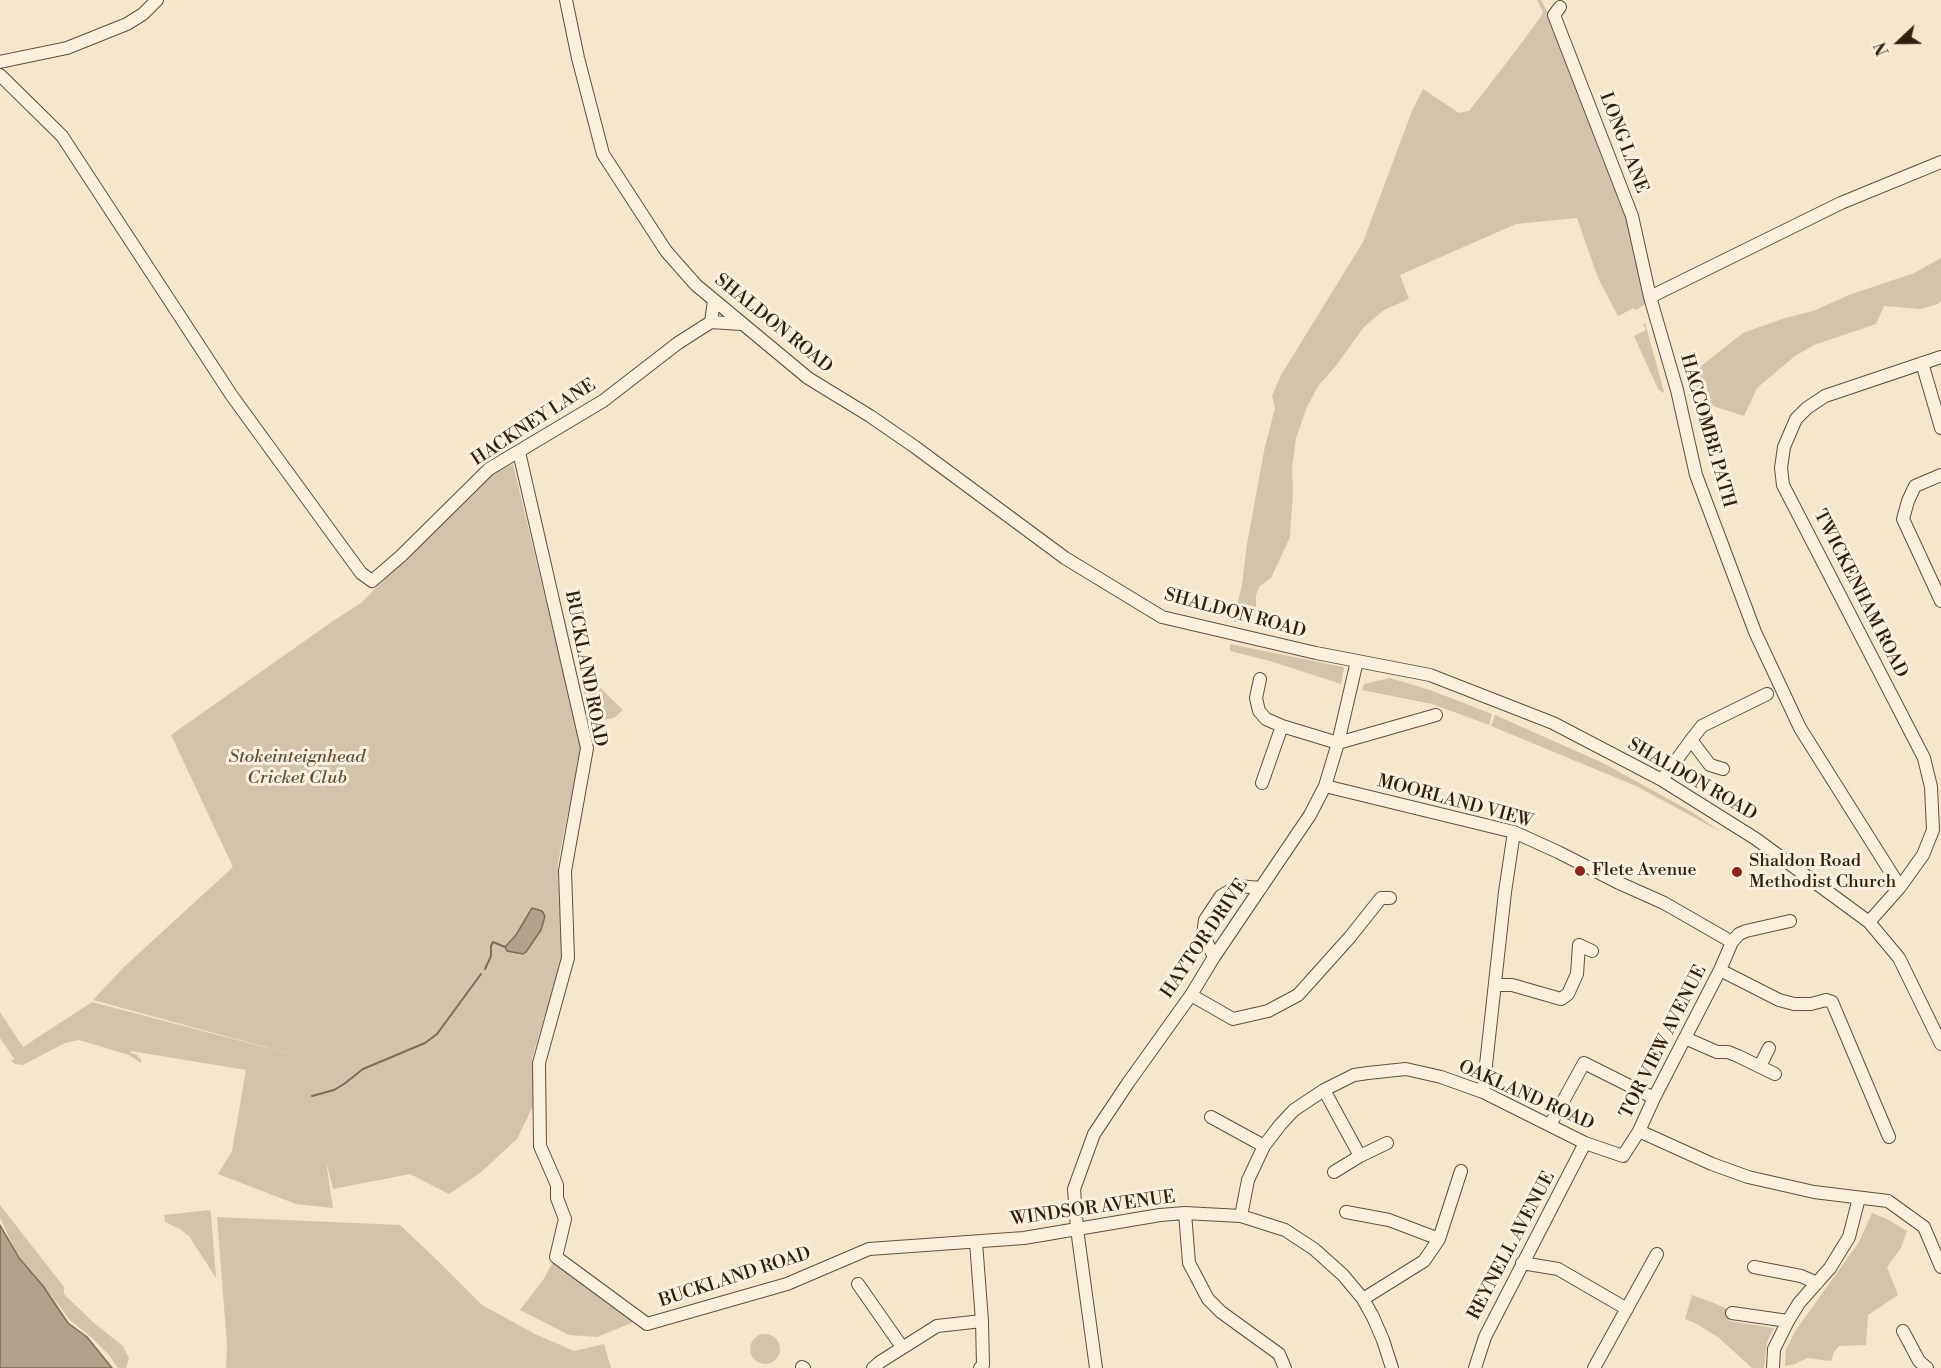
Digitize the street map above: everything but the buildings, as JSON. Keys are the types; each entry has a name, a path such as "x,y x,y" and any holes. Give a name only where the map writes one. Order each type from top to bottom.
{"street":[{"path":"0,62 67,48 127,24 143,14 158,0"},
{"name":"SHALDON ROAD","path":"566,0 578,58 603,154 666,251 696,285 808,378 915,447 1065,558 1162,617 1430,675 1553,723 1662,780 1756,838 1869,922 1899,958 1941,1044"},
{"name":"LONG LANE","path":"1560,7 1554,15 1632,216 1650,297"},
{"name":"HACKNEY LANE","path":"0,75 62,136 232,396 361,573 372,581 401,556 489,469 603,401 678,343 711,322"},
{"path":"1650,297 1841,203 1941,162"},
{"name":"HACCOMBE PATH","path":"1650,297 1677,390 1696,475 1758,642 1800,728 1900,887"},
{"path":"714,301 711,322 741,324"},
{"name":"TWICKENHAM ROAD","path":"1869,922 1900,887 1923,855 1937,812 1924,758 1783,485 1780,468 1784,447 1792,427 1796,419 1807,408 1825,396 1941,357"},
{"path":"1922,363 1941,428"},
{"name":"BUCKLAND ROAD","path":"519,452 587,748 565,871 568,958 539,1063 540,1146 557,1185 557,1198 566,1219 556,1257 647,1324 787,1284 869,1250 976,1242"},
{"path":"1941,475 1914,486 1903,519 1941,601"},
{"name":"HAYTOR DRIVE","path":"1096,1368 1077,1229 1074,1189 1094,1134 1191,995 1310,815 1325,786 1338,743 1357,661"},
{"path":"1260,679 1257,698 1259,711 1266,719 1281,726 1338,743 1436,714"},
{"path":"1662,780 1702,726 1767,694"},
{"path":"1262,783 1281,726"},
{"path":"1691,740 1710,765 1723,769"},
{"name":"MOORLAND VIEW","path":"1325,786 1514,832 1664,903 1732,942"},
{"path":"1483,1092 1505,892 1514,832"},
{"path":"1214,957 1203,934 1205,920 1221,896 1238,886 1261,888"},
{"path":"1191,995 1233,1019 1268,1011 1298,995 1350,937 1381,898 1390,898"},
{"path":"1732,942 1739,934 1746,931 1790,921"},
{"name":"TOR VIEW AVENUE","path":"1623,1156 1639,1131 1732,942"},
{"path":"1496,985 1512,985 1561,999 1568,994 1577,974 1579,945 1592,951"},
{"path":"1720,970 1779,1000 1794,1004 1810,1004 1826,1000 1832,1002 1889,1137"},
{"path":"1685,1038 1717,1052 1728,1052 1775,1074"},
{"path":"1760,1066 1769,1048"},
{"path":"1550,1125 1584,1063 1654,1098"},
{"name":"OAKLAND ROAD","path":"1241,1216 1248,1180 1264,1146 1280,1125 1294,1110 1323,1090 1354,1075 1406,1069 1441,1077 1483,1092 1585,1143 1623,1156"},
{"path":"1323,1090 1360,1156"},
{"path":"1211,1117 1264,1146"},
{"path":"1639,1131 1712,1164 1748,1177 1805,1190 1888,1202 1924,1227 1941,1267"},
{"path":"1334,1172 1387,1143"},
{"name":"REYNELL AVENUE","path":"1475,1368 1485,1337 1585,1143"},
{"path":"1363,1299 1424,1261 1439,1239 1461,1172"},
{"path":"1773,1368 1774,1349 1788,1321 1799,1303 1830,1268 1850,1237 1859,1198"},
{"path":"1346,1212 1389,1220 1439,1239"},
{"path":"1185,1214 1189,1263 1208,1299 1221,1312 1279,1354 1285,1368"},
{"name":"WINDSOR AVENUE","path":"976,1242 1024,1238 1160,1215 1241,1216 1284,1230 1314,1249 1343,1275 1363,1299 1383,1340 1392,1368"},
{"path":"976,1242 982,1322 983,1365 980,1368"},
{"path":"1593,1368 1657,1254"},
{"path":"1522,1263 1558,1269 1628,1309"},
{"path":"1754,1268 1801,1276 1817,1283"},
{"path":"858,1284 902,1347"},
{"path":"1732,1313 1788,1321"},
{"path":"873,1368 902,1347 938,1326 982,1322"},
{"path":"1903,1331 1919,1361 1927,1368"}],"green space":[{"path":"1537,0 1541,0 1554,25 1627,217 1646,299 1645,304 1636,310 1634,308 1618,316 1598,278 1577,218 1516,224 1400,275 1409,299 1384,310 1364,327 1318,386 1307,407 1296,438 1292,468 1290,537 1271,578 1260,586 1256,595 1256,607 1240,623 1233,621 1242,585 1265,446 1275,408 1272,396 1281,375 1363,242 1412,111 1423,89 1459,113 1469,111 1542,15 1543,12"},
{"path":"1941,258 1941,301 1938,304 1921,309 1884,306 1876,324 1814,345 1795,356 1757,388 1744,416 1707,404 1695,385 1696,370 1743,333 1813,311 1849,295 1914,273"},
{"path":"1645,323 1663,393 1658,389 1634,336 1646,330 1643,324"},
{"name":"Stokeinteignhead Cricket Club","path":"513,464 581,747 558,863 562,958 532,1058 533,1106 517,1139 480,1173 449,1194 410,1174 333,1189 326,1161 333,1208 296,1204 218,1174 232,1151 246,1070 131,1051 139,1059 141,1058 141,1063 129,1055 79,1040 65,1043 23,1065 11,1061 14,1059 0,1038 0,1012 23,1047 92,1002 302,1057 93,1000 124,967 233,867 171,735 361,603 487,476"},
{"path":"1230,644 1343,667 1341,684 1270,661 1230,651"},
{"path":"576,659 586,674 623,710 614,718 591,722"},
{"path":"1390,678 1430,690 1492,714 1489,725 1432,704 1362,690 1364,684"},
{"path":"1495,715 1603,763 1692,812 1723,833 1636,786 1491,726"},
{"path":"0,1205 64,1287 64,1294 94,1323 123,1346 129,1358 126,1368 118,1368 92,1338 70,1320 45,1288 68,1323 87,1337 112,1368 39,1300 0,1225 14,1248 0,1218"},
{"path":"210,1210 216,1278 189,1236 165,1222 164,1215"},
{"path":"1872,1213 1907,1231 1901,1248 1887,1267 1898,1295 1868,1315 1866,1345 1839,1346 1831,1361 1807,1358 1785,1366 1786,1349 1796,1330 1859,1242"},
{"path":"217,1217 400,1225 482,1305 535,1334 574,1351 604,1344 611,1368 226,1368 227,1345"},
{"path":"556,1257 636,1321 597,1337 569,1335 520,1310 543,1280"},
{"path":"1692,1295 1731,1311 1729,1321 1774,1328 1767,1342 1764,1368 1752,1368 1718,1337 1685,1319"},
{"path":"765,1334 775,1339 780,1349 775,1359 765,1364 755,1359 750,1349 755,1339"}],"shaded area":[{"path":"532,908 542,911 545,916 541,930 523,954 507,951 505,947 516,935"},
{"path":"0,1225 19,1258 43,1286 68,1323 87,1337 112,1368 0,1368"}],"waterway":[{"path":"485,969 491,956 493,942 505,947"},
{"path":"312,1096 334,1090 363,1069 425,1043 437,1034 481,974"}],"place":[{"name":"Flete Avenue","path":"1580,871"},
{"name":"Shaldon Road Methodist Church","path":"1737,872"}]}
